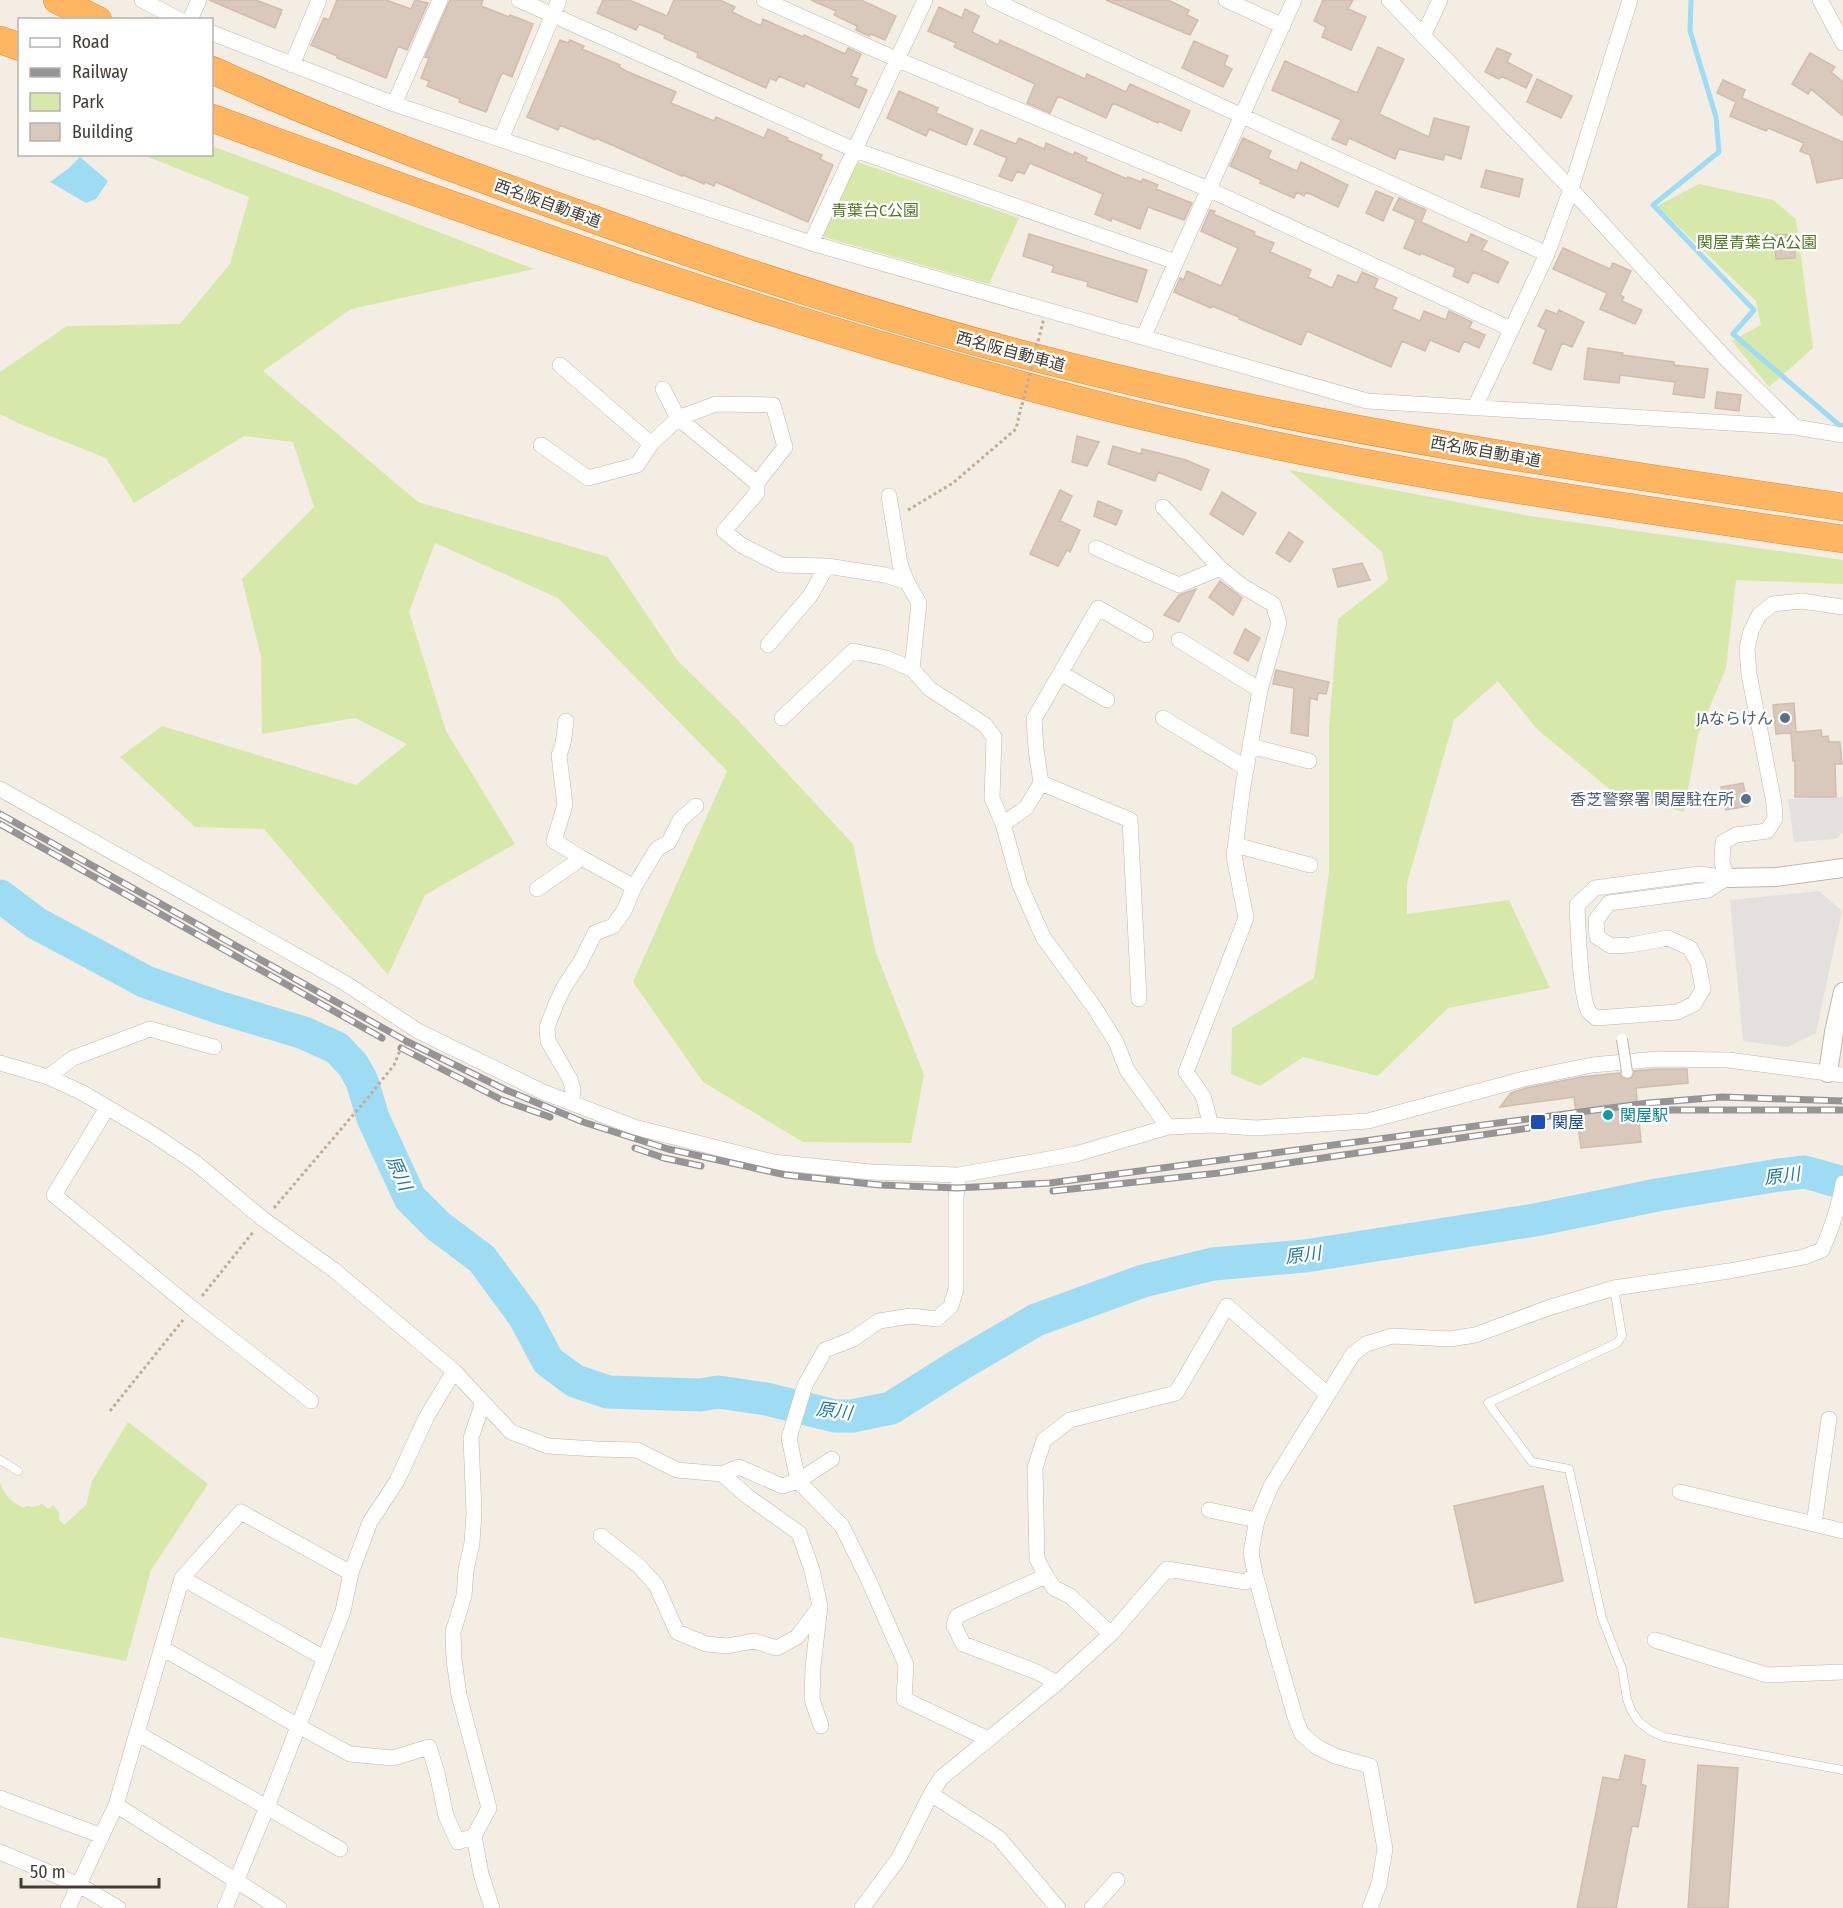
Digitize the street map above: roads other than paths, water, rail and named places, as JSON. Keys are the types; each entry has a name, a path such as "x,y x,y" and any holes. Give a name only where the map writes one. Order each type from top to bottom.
{"highway":[{"path":"57,0 94,18"},
{"path":"0,40 18,46"},
{"name":"西名阪自動車道","path":"213,70 423,157 549,204 696,256 943,333 1074,368 1323,423 1579,467 1843,507"},
{"name":"西名阪自動車道","path":"213,118 391,184 686,286 889,348 1070,398 1275,445 1449,478 1843,539"}],"street":[{"path":"142,0 176,18"},
{"path":"191,18 199,0"},
{"path":"292,65 319,0"},
{"path":"394,104 440,0"},
{"path":"519,0 855,150 1176,262"},
{"path":"501,139 559,0"},
{"path":"764,0 896,59 1208,189 1511,329"},
{"path":"811,243 924,0"},
{"path":"993,0 1547,254"},
{"path":"1226,0 1283,26"},
{"path":"1144,336 1294,0"},
{"path":"1389,0 1571,189 1727,360 1796,427"},
{"path":"1423,36 1440,0"},
{"path":"1475,407 1547,254 1571,189 1629,0"},
{"path":"1820,0 1843,43"},
{"path":"213,33 394,104 811,243 1367,400 1796,427 1843,435"},
{"path":"560,365 651,444"},
{"path":"663,389 678,418 757,483"},
{"path":"541,445 588,478 637,465 651,444 678,418 716,404 773,405 785,447 757,483 757,493 724,531 741,545 781,565 827,567 885,575 907,582"},
{"path":"889,496 900,564 919,603 912,669"},
{"path":"1163,507 1220,568 1242,586 1273,604 1279,622 1260,690 1235,845 1234,856 1246,918 1186,1072 1203,1096 1211,1125"},
{"path":"1096,548 1179,585 1220,568"},
{"path":"768,645 810,596 827,567"},
{"path":"1727,878 1722,862 1724,842 1736,836 1767,831 1775,819 1774,803 1749,674 1748,648 1751,631 1759,615 1773,604 1801,601 1843,607"},
{"path":"1003,824 1026,808 1041,783 1034,719 1098,608 1146,635"},
{"path":"1179,640 1260,690"},
{"path":"782,718 853,651 886,658 912,669 930,689 985,724 994,737 992,798 1003,824 1020,885 1043,937 1094,1007 1116,1042 1127,1070 1168,1127"},
{"path":"1061,673 1107,700"},
{"path":"1163,718 1246,768"},
{"path":"566,721 559,755 565,805 554,842 634,887"},
{"path":"1250,746 1309,760"},
{"path":"1041,783 1131,820 1139,999"},
{"path":"0,789 345,983 418,1031 543,1092 634,1127 773,1162 871,1172 958,1175 1077,1154 1168,1127 1211,1125 1256,1128 1368,1121 1524,1079 1592,1065 1657,1059 1728,1060 1835,1074 1834,1032 1843,992"},
{"path":"571,1103 573,1090 570,1079 548,1041 547,1027 564,987 580,963 595,933 613,926 624,911 634,887 657,849 669,842 680,820 696,806"},
{"path":"1235,845 1310,865"},
{"path":"537,889 580,857"},
{"path":"1727,878 1708,890 1609,903 1596,920 1597,938 1611,946 1668,938 1690,948 1698,963 1703,989 1694,1004 1677,1012 1596,1018 1589,1011 1586,1001 1577,905 1595,888 1700,873 1727,878 1776,876 1843,868"},
{"path":"48,1077 73,1058 150,1029 214,1047"},
{"path":"1622,1039 1627,1072"},
{"path":"0,1063 48,1077 81,1092 151,1133 197,1164 263,1219 333,1270 454,1371 511,1432 548,1446 637,1450 677,1470 722,1474 739,1467 782,1486 798,1481 832,1459"},
{"path":"107,1108 54,1195 311,1401"},
{"path":"958,1175 956,1289 951,1306 937,1319 911,1316 879,1321 853,1339 825,1350 805,1385 789,1438 798,1481 842,1526 906,1665 904,1699 988,1739"},
{"path":"1370,1908 1379,1884 1385,1849 1370,1766 1335,1756 1317,1747 1302,1734 1296,1720 1255,1574 1251,1552 1257,1520 1271,1486 1353,1354 1366,1344 1392,1336 1450,1340 1475,1335 1548,1308 1614,1288 1697,1277 1804,1257 1822,1250 1842,1201 1843,1183"},
{"path":"1111,1634 1070,1596 1054,1588 1037,1559 1035,1468 1044,1440 1070,1420 1176,1393 1227,1306 1327,1394"},
{"path":"225,1908 343,1611 351,1573 370,1522 397,1481 426,1418 454,1371"},
{"path":"483,1402 471,1438 474,1512 472,1543 466,1570 464,1596 453,1632 459,1695 489,1808 474,1836 481,1874 492,1908"},
{"path":"1814,1524 1829,1419"},
{"path":"722,1474 747,1496 799,1533 812,1570 819,1606 812,1700 821,1726"},
{"path":"1680,1492 1843,1532"},
{"path":"1209,1510 1257,1520"},
{"path":"68,1908 116,1805 182,1578 241,1512 351,1573"},
{"path":"601,1536 639,1566 656,1585 677,1632 706,1644 727,1646 754,1641 777,1648 797,1638 819,1606"},
{"path":"862,1908 899,1858 941,1778 1057,1683 1111,1634 1167,1569 1246,1582 1255,1574"},
{"path":"1046,1576 957,1616 954,1625 963,1644 1037,1672 1057,1683"},
{"path":"182,1578 324,1658"},
{"path":"1655,1640 1767,1676 1843,1672"},
{"path":"162,1648 350,1754 393,1758 429,1747 446,1816 458,1842 474,1836"},
{"path":"137,1734 339,1849"},
{"path":"931,1794 999,1838 1058,1908"},
{"path":"0,1797 102,1836"},
{"path":"116,1805 279,1908"},
{"path":"0,1852 79,1886 118,1908"},
{"path":"1092,1908 1117,1880"}],"lane":[{"path":"1614,1288 1622,1336 1617,1343 1488,1403 1532,1462 1569,1469 1602,1618 1622,1669 1631,1710 1639,1722 1664,1737 1843,1770"},
{"path":"0,1460 18,1471"}],"water":[{"path":"80,157 108,181 96,199 86,203 50,182"}],"waterway":[{"path":"1691,0 1690,31 1716,117 1719,152 1653,205 1754,310 1733,334 1843,426"},
{"name":"原川","path":"0,896 36,923 146,982 304,1033 337,1048 353,1065 362,1081 373,1118 410,1198 438,1226 482,1259 524,1316 548,1361 575,1381 608,1392 700,1395 718,1392 766,1399 835,1416 852,1416 891,1408 1036,1320 1143,1281 1213,1264 1305,1256 1535,1220 1657,1195 1779,1175 1805,1172 1843,1183"}],"railway":[{"path":"0,814 408,1042 506,1090 583,1122 668,1149 786,1175 880,1185 957,1188 1050,1183 1648,1103 1722,1097 1843,1101"},
{"path":"0,824 382,1038"},
{"path":"401,1048 502,1100 550,1117"},
{"path":"1653,1110 1843,1110"},
{"path":"1053,1191 1219,1173 1529,1128"},
{"path":"635,1148 664,1158 701,1166"}],"place":[{"name":"JAならけん","path":"1785,718"},
{"name":"香芝警察署 関屋駐在所","path":"1746,799"},
{"name":"関屋駅","path":"1608,1115"},
{"name":"関屋","path":"1538,1122"}],"park label":[{"name":"青葉台C公園","path":"875,210"},
{"name":"関屋青葉台A公園","path":"1757,242"}]}
